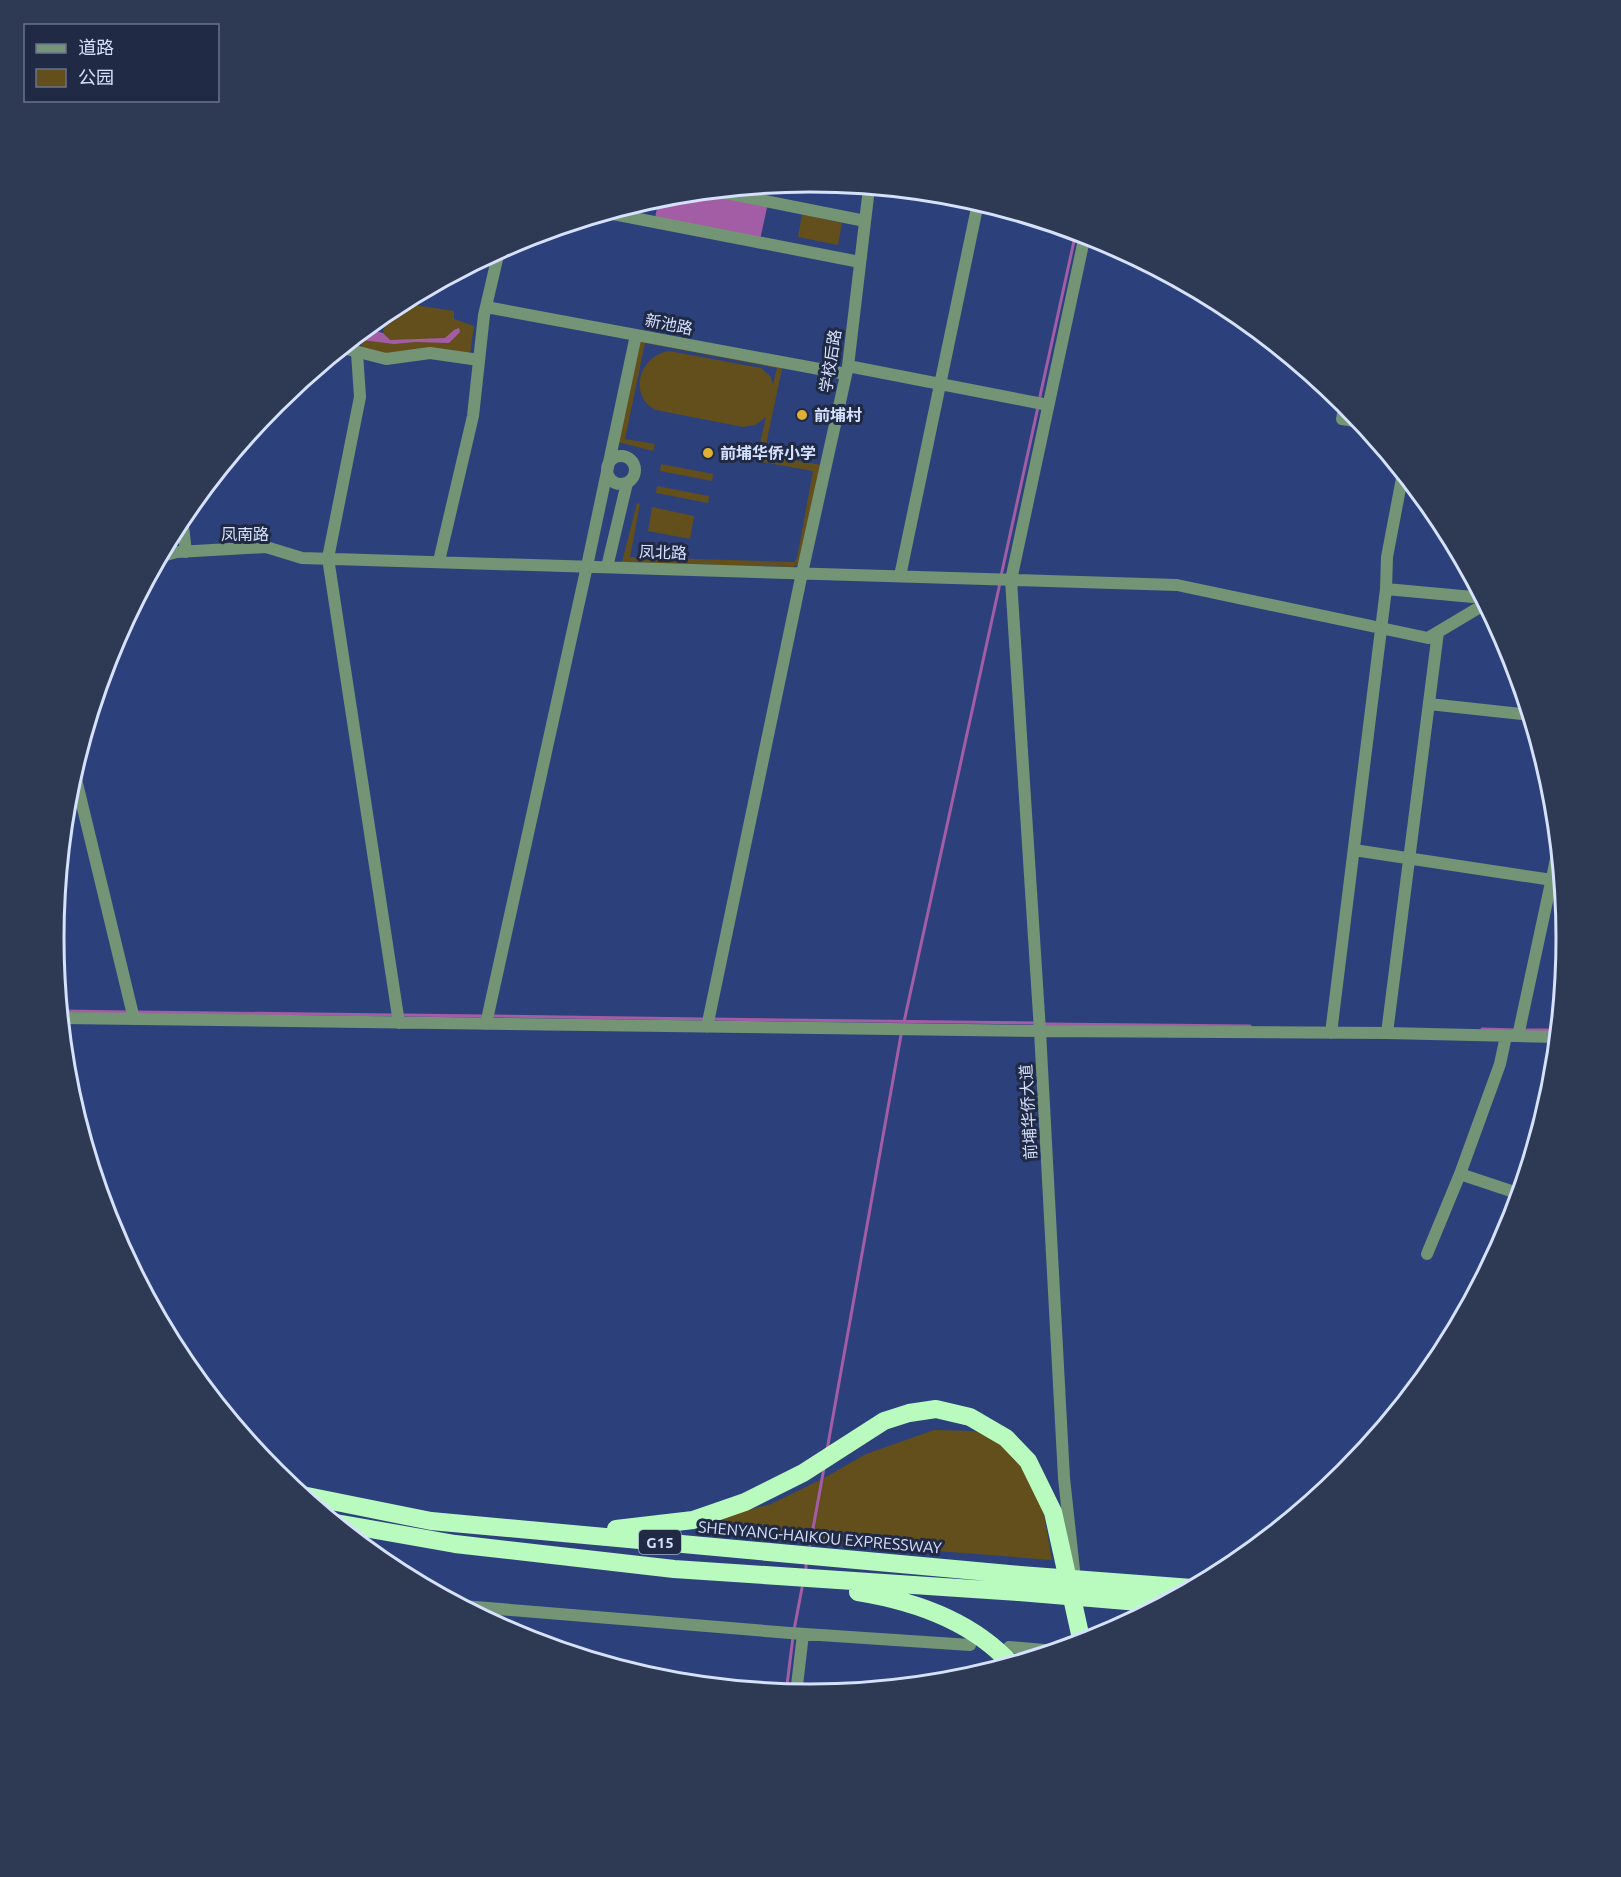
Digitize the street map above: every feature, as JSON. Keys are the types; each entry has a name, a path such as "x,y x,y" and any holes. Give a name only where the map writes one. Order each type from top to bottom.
{"highway":[{"path":"565,1533 644,1527 693,1520 745,1502 803,1473 884,1421 909,1413 936,1409 970,1417 1006,1438 1028,1461 1053,1512 1080,1634"},
{"name":"SHENYANG-HAIKOU EXPRESSWAY","path":"318,1498 431,1521 565,1533 1019,1583 1151,1602"},
{"name":"SHENYANG-HAIKOU EXPRESSWAY","path":"351,1526 455,1544 674,1569 744,1574 1178,1588"},
{"path":"744,1574 892,1597 958,1622 1004,1656 1010,1656"}],"street":[{"name":"学校后路","path":"708,1022 847,370 868,195"},
{"path":"741,196 865,221"},
{"path":"900,576 976,212"},
{"path":"625,216 860,262"},
{"name":"前埔华侨大道","path":"1081,1634 1064,1478 1040,1026 1004,579 1042,404 1083,244"},
{"path":"440,561 473,416 486,307 496,262"},
{"name":"新池路","path":"486,307 636,335 940,384 1042,404"},
{"path":"487,1019 588,566 636,335"},
{"path":"351,351 386,359 430,353 479,360"},
{"path":"357,353 360,397 328,558 398,1018"},
{"path":"626,456 635,466 636,471 627,483 620,484 612,481 608,473 609,463 616,457 626,456"},
{"path":"1332,1029 1382,628 1387,558 1400,482"},
{"path":"607,567 627,483"},
{"path":"184,534 186,552"},
{"name":"凤南路","path":"171,555 266,547 302,558 328,558"},
{"name":"凤北路","path":"328,558 1177,585 1428,638 1438,632"},
{"path":"1386,589 1470,591"},
{"path":"1471,613 1473,596"},
{"path":"1387,1030 1438,632 1479,608"},
{"path":"1429,704 1522,714"},
{"path":"79,792 133,1014"},
{"path":"1354,850 1409,857 1554,884"},
{"path":"1427,1254 1500,1064 1515,1033 1555,886"},
{"path":"69,1018 133,1014 1332,1029 1515,1033 1550,1036"},
{"path":"1460,1173 1512,1191"},
{"path":"480,1607 970,1645"},
{"path":"796,1684 797,1633"}],"green space":[{"path":"802,214 842,223 838,245 798,237"},
{"path":"417,305 454,311 454,319 474,326 470,354 361,352 361,343 377,332 383,333 384,326"},
{"path":"640,336 783,364 764,454 821,465 798,564 793,567 622,562 637,503 640,504 630,557 794,562 797,558 813,471 756,461 766,417 755,425 743,427 656,410 647,404 640,387 640,378 650,361 669,351 761,368 770,376 773,384 777,368 645,343 625,439 655,444 653,451 618,442"},
{"path":"661,464 713,474 712,481 660,471"},
{"path":"657,486 709,496 708,503 656,493"},
{"path":"652,507 694,516 690,539 648,531"},
{"path":"934,1430 974,1431 1000,1440 1032,1481 1044,1515 1052,1560 703,1533 700,1523 771,1504 866,1454"}],"shaded area":[{"path":"736,197 768,203 760,240 655,218 657,209 713,199"},
{"path":"459,328 460,332 449,343 394,344 365,340 377,332 383,333 390,340 445,338"}],"waterway":[{"path":"1039,401 1074,241"},
{"path":"1001,576 1038,407"},
{"path":"904,1022 1000,583"},
{"path":"68,1011 128,1012"},
{"path":"135,1012 395,1015"},
{"path":"402,1015 485,1016"},
{"path":"492,1016 704,1019"},
{"path":"711,1019 1037,1023"},
{"path":"1044,1024 1250,1026"},
{"path":"1482,1029 1517,1030"},
{"path":"1524,1030 1551,1030"},
{"path":"827,1450 901,1035"},
{"path":"810,1545 824,1468"},
{"path":"794,1630 802,1588"},
{"path":"787,1684 793,1637"}],"place":[{"name":"前埔村","path":"802,415"},
{"name":"前埔华侨小学","path":"708,453"}]}
